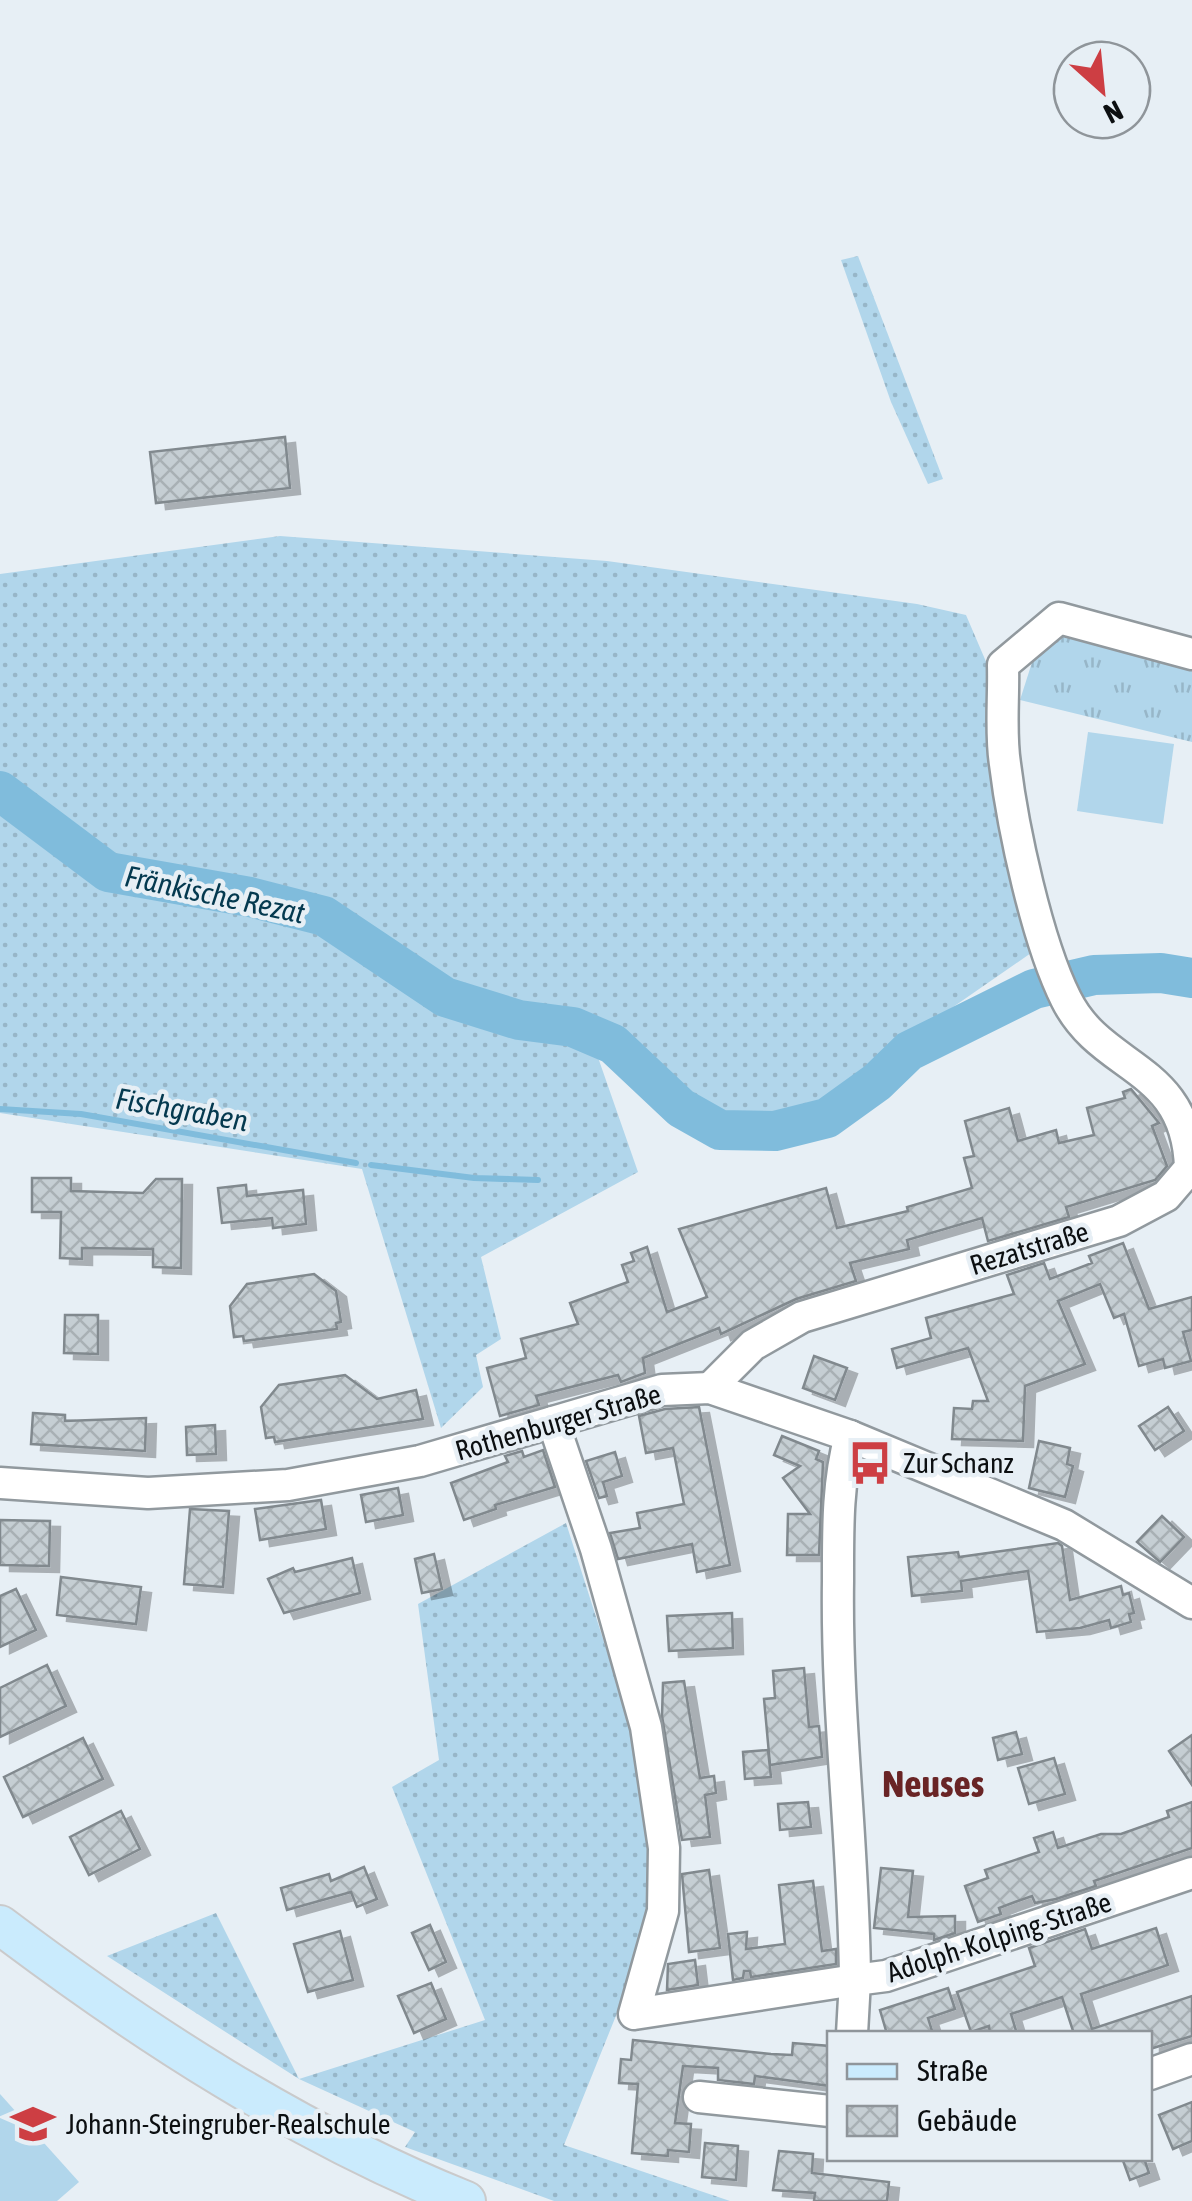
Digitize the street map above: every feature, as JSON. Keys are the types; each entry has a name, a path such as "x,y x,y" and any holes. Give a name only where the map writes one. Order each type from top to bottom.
{"main road":[{"path":"0,1925 184,2054 347,2146 466,2201"}],"street":[{"name":"Rezatstraße","path":"710,1388 753,1345 802,1316 1120,1221 1166,1196 1190,1168 1189,1134 1165,1094 1122,1054 1094,1040 1066,1000 1044,938 1004,763 1003,666 1059,618 1192,654"},
{"name":"Rothenburger Straße","path":"0,1483 148,1493 288,1485 420,1461 662,1390 710,1388 850,1436 1064,1524 1192,1604"},
{"path":"552,1422 596,1549 646,1727 664,1848 663,1911 634,2014 855,1980 854,1883 836,1664 839,1477 850,1436"},
{"name":"Adolph-Kolping-Straße","path":"852,2031 855,1980 886,1976 1192,1873"},
{"path":"1152,2073 1192,2059"},
{"path":"699,2097 827,2111"}],"green space":[{"path":"858,256 943,479 928,484 891,402 841,260"},
{"path":"280,536 607,561 917,604 966,615 990,671 994,769 1031,953 894,1048 836,1098 769,1119 710,1114 679,1094 638,1044 586,1023 638,1172 481,1257 501,1339 476,1355 483,1387 441,1428 362,1169 0,1113 0,574"},
{"path":"1066,633 1192,667 1192,742 1020,700 1035,653"},
{"path":"1088,732 1174,744 1163,824 1077,811"},
{"path":"566,1523 628,1717 653,1844 644,1946 564,2145 730,2201 554,2201 405,2147 415,2132 299,2079 485,2020 392,1787 439,1760 418,1604"},
{"path":"216,1913 299,2079 107,1956"},
{"path":"0,2094 79,2182 57,2201 0,2201"}],"building":[{"path":"285,437 290,488 156,503 150,452"},
{"path":"1131,1089 1159,1123 1152,1126 1167,1166 1155,1180 1066,1207 1069,1217 988,1241 982,1218 907,1240 909,1249 850,1263 856,1281 796,1299 721,1334 719,1328 643,1358 645,1373 621,1382 618,1375 536,1396 539,1405 500,1416 487,1368 526,1358 521,1339 578,1324 570,1303 628,1282 622,1265 634,1261 631,1253 647,1247 667,1312 707,1297 679,1229 826,1188 837,1228 908,1211 907,1207 972,1188 964,1158 974,1156 965,1121 1009,1108 1018,1141 1056,1130 1059,1143 1094,1135 1087,1108 1125,1098 1123,1092"},
{"path":"32,1178 71,1178 71,1191 143,1193 156,1179 182,1179 181,1268 153,1267 153,1249 82,1248 82,1259 60,1258 61,1212 32,1212"},
{"path":"246,1185 247,1196 303,1190 306,1224 273,1228 272,1218 222,1223 218,1188"},
{"path":"1123,1243 1149,1309 1192,1297 1192,1330 1183,1332 1191,1361 1165,1368 1163,1359 1139,1366 1124,1314 1114,1318 1100,1284 1058,1301 1085,1364 1025,1386 1023,1441 952,1439 954,1408 972,1409 973,1401 988,1401 968,1348 897,1368 892,1349 931,1338 926,1318 1014,1294 1007,1275 1044,1263 1050,1279 1092,1263 1089,1256"},
{"path":"314,1274 336,1291 341,1322 336,1323 337,1329 244,1341 243,1336 234,1337 230,1306 247,1284"},
{"path":"65,1315 98,1315 98,1354 64,1353"},
{"path":"814,1356 847,1368 835,1400 803,1388"},
{"path":"345,1375 377,1399 416,1390 423,1419 275,1442 274,1437 266,1438 261,1407 279,1385"},
{"path":"699,1407 730,1565 697,1572 692,1544 618,1559 610,1533 640,1528 637,1513 684,1504 673,1448 646,1453 639,1416 665,1409"},
{"path":"1168,1407 1184,1431 1155,1450 1139,1426"},
{"path":"33,1413 65,1415 65,1421 146,1418 145,1451 31,1444"},
{"path":"215,1425 216,1454 187,1455 186,1427"},
{"path":"782,1436 819,1451 816,1459 823,1462 819,1555 787,1555 788,1514 810,1514 783,1478 800,1466 774,1455"},
{"path":"1039,1441 1070,1448 1067,1464 1073,1466 1065,1497 1029,1488"},
{"path":"543,1450 555,1487 495,1505 496,1509 464,1520 451,1483 508,1462 505,1456 522,1451 524,1457"},
{"path":"615,1452 622,1476 603,1482 607,1496 599,1498 586,1461"},
{"path":"398,1488 403,1515 366,1522 361,1495"},
{"path":"321,1500 326,1529 260,1540 255,1509"},
{"path":"190,1509 229,1511 223,1587 184,1584"},
{"path":"1162,1516 1184,1537 1160,1562 1137,1542"},
{"path":"0,1520 50,1521 49,1566 0,1565"},
{"path":"1058,1543 1062,1546 1070,1600 1121,1586 1123,1595 1129,1593 1134,1613 1129,1614 1131,1622 1111,1628 1109,1620 1080,1628 1037,1632 1028,1571 961,1581 962,1591 912,1596 908,1557 958,1552 959,1557"},
{"path":"434,1554 442,1589 422,1593 415,1559"},
{"path":"352,1558 360,1593 284,1613 268,1579 293,1568 295,1572"},
{"path":"61,1577 141,1587 136,1624 57,1615"},
{"path":"16,1589 36,1630 0,1647 0,1596"},
{"path":"732,1613 733,1648 669,1651 667,1616"},
{"path":"47,1665 66,1706 0,1737 0,1688"},
{"path":"804,1668 809,1727 819,1726 822,1757 770,1765 764,1699 775,1698 773,1671"},
{"path":"684,1681 700,1778 714,1776 716,1793 705,1795 710,1837 682,1840 662,1716 663,1683"},
{"path":"1016,1732 1022,1754 998,1760 993,1738"},
{"path":"1192,1735 1192,1785 1169,1751"},
{"path":"83,1738 103,1779 23,1817 4,1777"},
{"path":"768,1750 771,1777 745,1779 743,1752"},
{"path":"1054,1758 1065,1794 1029,1804 1018,1768"},
{"path":"808,1802 811,1827 780,1830 778,1804"},
{"path":"1192,1802 1192,1848 1094,1881 1096,1886 1056,1899 1035,1903 1032,1896 999,1908 1001,1914 978,1922 965,1886 988,1878 985,1870 1039,1852 1034,1838 1053,1832 1058,1848 1101,1834 1121,1834 1169,1817 1167,1811"},
{"path":"121,1811 140,1849 89,1875 70,1837"},
{"path":"364,1867 377,1899 357,1907 351,1892 287,1910 281,1888 329,1874 331,1881"},
{"path":"881,1868 913,1871 908,1917 955,1916 955,1933 934,1940 934,1934 874,1928"},
{"path":"709,1870 720,1948 689,1952 682,1874"},
{"path":"813,1881 822,1951 836,1949 836,1964 751,1977 750,1971 744,1971 743,1978 733,1980 728,1934 747,1932 746,1949 785,1944 779,1885"},
{"path":"430,1925 446,1962 429,1970 412,1933"},
{"path":"1156,1928 1168,1965 1081,1994 1092,2029 1192,1996 1192,2036 1152,2048 1152,2031 1073,2031 1062,1997 1011,2014 1016,2031 990,2031 989,2026 971,2031 957,1992 1035,1966 1029,1948 1085,1929 1092,1949"},
{"path":"340,1931 353,1980 308,1992 294,1944"},
{"path":"695,1960 698,1985 667,1990 668,1964"},
{"path":"431,1983 446,2019 414,2033 398,1996"},
{"path":"948,1988 955,2009 928,2018 932,2031 886,2031 880,2010"},
{"path":"633,2040 792,2055 793,2043 827,2046 827,2086 755,2076 754,2084 718,2080 718,2068 683,2066 675,2123 691,2124 689,2152 668,2150 668,2156 632,2153 638,2084 619,2083 621,2059 631,2060"},
{"path":"1192,2102 1192,2141 1173,2149 1159,2115"},
{"path":"705,2143 738,2146 736,2180 702,2177"},
{"path":"779,2151 813,2154 812,2173 889,2182 887,2201 814,2201 815,2193 773,2190"},
{"path":"1123,2161 1145,2161 1149,2173 1130,2180"}],"waterway":[{"name":"Fränkische Rezat","path":"0,791 108,872 250,897 324,916 445,997 519,1020 573,1027 613,1044 681,1108 720,1130 775,1131 827,1118 877,1082 909,1051 1034,989 1094,975 1161,973 1192,978"},
{"name":"Fischgraben","path":"0,1109 81,1114 356,1163"},
{"name":"Fischgraben","path":"371,1165 474,1178 538,1180"}],"place":[{"name":"Zur Schanz","path":"870,1463"},
{"name":"Johann-Steingruber-Realschule","path":"33,2124"}],"district":[{"name":"Neuses","path":"933,1783"}]}
